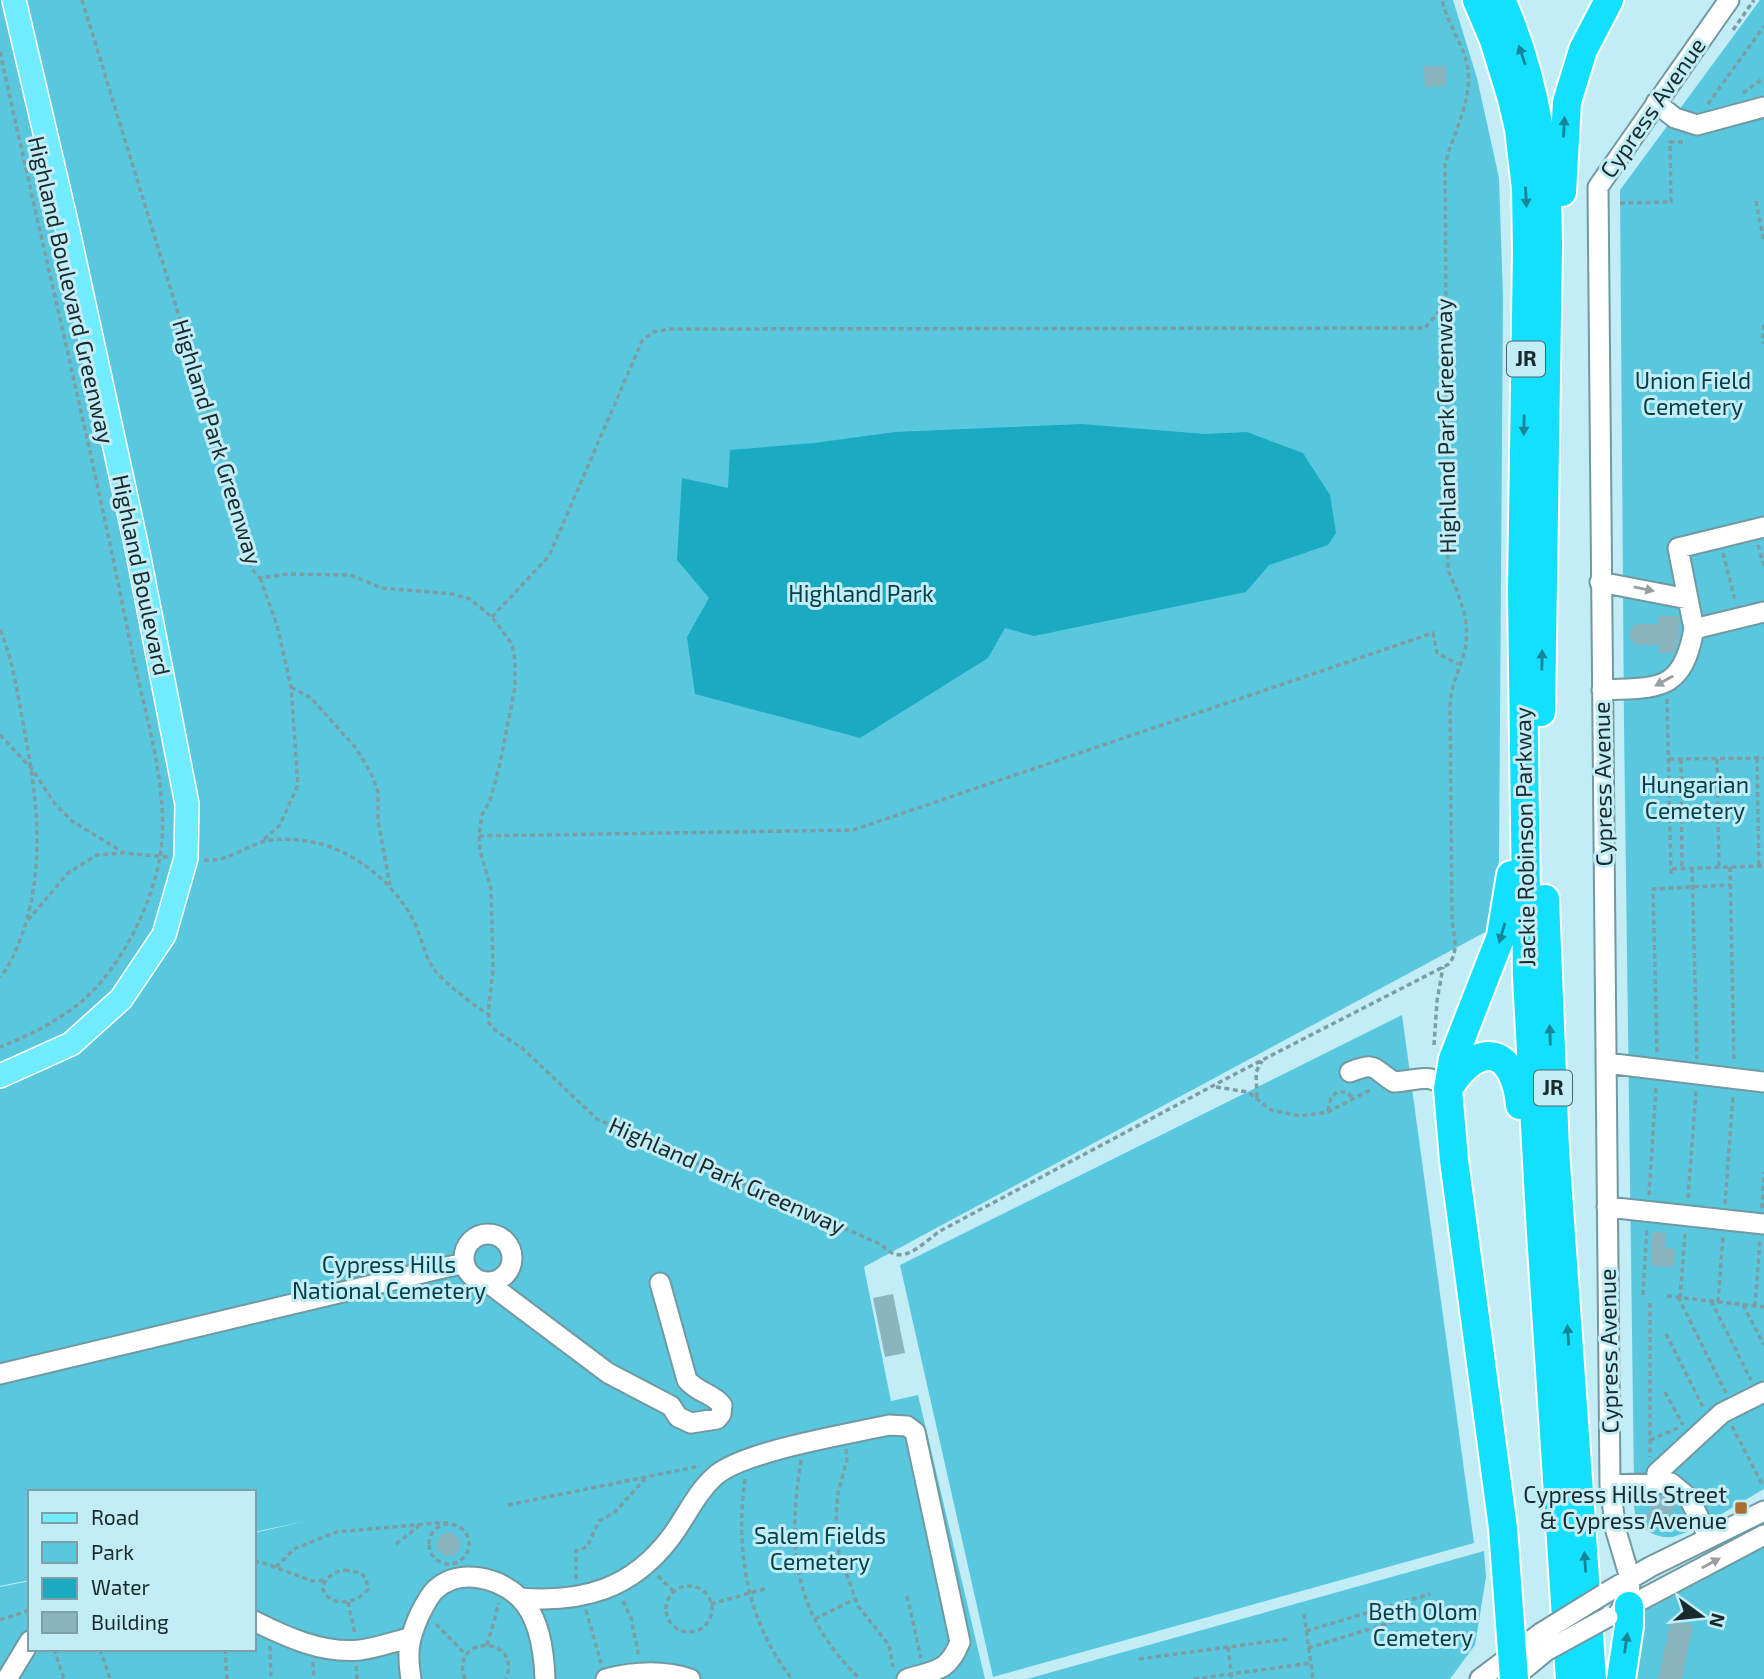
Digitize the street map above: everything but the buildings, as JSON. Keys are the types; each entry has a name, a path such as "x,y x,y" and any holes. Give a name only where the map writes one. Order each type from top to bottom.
{"highway":[{"name":"Jackie Robinson Parkway","path":"1477,0 1494,40 1512,99 1519,129 1526,189 1522,590 1527,977 1570,1679"},
{"name":"Jackie Robinson Parkway","path":"1501,0 1524,63 1539,123 1548,216 1541,758 1545,923 1555,1150 1592,1679"},
{"path":"1547,341 1561,235 1567,102 1583,50 1609,0"},
{"path":"1513,1673 1500,1506 1454,1160 1448,1089 1453,1059 1490,968 1506,918 1523,743"},
{"path":"1448,1089 1464,1066 1483,1056 1499,1058 1512,1070 1519,1089 1522,1121 1540,1217"},
{"path":"1621,1679 1622,1600"}],"main road":[{"name":"Highland Boulevard","path":"0,1076 71,1044 121,999 164,935 186,858 187,804 138,553 66,222 14,0"}],"street":[{"name":"Cypress Avenue","path":"1622,1600 1610,1485 1598,187 1729,0"},
{"path":"1656,103 1692,133 1697,125 1764,107"},
{"path":"1602,690 1652,688 1667,682 1689,655 1693,629 1678,548 1764,527"},
{"path":"1600,582 1688,598"},
{"path":"1693,629 1764,612"},
{"path":"1605,1063 1764,1082"},
{"path":"1350,1072 1367,1065 1394,1082 1429,1077 1437,1079 1448,1089"},
{"path":"1607,1207 1764,1224"},
{"path":"487,1282 502,1278 511,1264 511,1248 500,1236 485,1234 470,1241 466,1248 464,1264 472,1277 487,1282 608,1373 671,1406 678,1417 691,1423 717,1419 722,1405 716,1398 695,1389 687,1380 660,1283"},
{"path":"0,1374 464,1264"},
{"path":"1656,1483 1657,1472 1722,1411 1761,1393"},
{"path":"512,1593 545,1600 581,1597 616,1586 647,1564 671,1537 689,1508 716,1476 749,1459 804,1444 889,1425 907,1426 915,1432 960,1642 953,1660 939,1670 908,1674"},
{"path":"1610,1485 1671,1483 1689,1497 1709,1538"},
{"path":"1622,1600 1709,1538 1764,1511"},
{"path":"1544,1642 1622,1600 1764,1535"},
{"path":"411,1679 409,1638 422,1610 435,1590 452,1579 472,1576 491,1580 512,1593 534,1620 544,1654 545,1679"},
{"path":"1480,1679 1513,1673 1544,1642 1604,1594 1622,1600"},
{"path":"263,1626 320,1647 357,1650 409,1638"},
{"path":"7,1679 28,1644"},
{"path":"604,1673 674,1674 690,1679"}],"path":[{"name":"Highland Park Greenway","path":"82,0 241,518 248,557 254,573 260,578 350,575 382,588 453,594 470,600 492,617 512,644 515,687 499,768 490,800 482,815 479,836 480,850 491,889 492,970 489,1023 496,1031 522,1048 597,1119 901,1255 908,1254 940,1231 1213,1086 1449,964 1454,957 1456,948 1452,920 1450,706 1451,687 1464,651 1468,628 1448,570 1445,165 1462,116 1467,91 1467,62 1442,0"},
{"path":"1620,203 1671,202 1670,142 1692,133 1764,26"},
{"name":"Highland Boulevard Greenway","path":"0,52 72,366 157,769 162,817 160,856 144,914 100,983 74,1008 30,1034 0,1047"},
{"path":"1756,201 1764,242"},
{"path":"492,617 549,555 642,341 653,332 669,329 1425,328 1444,306"},
{"path":"1764,325 1764,343"},
{"path":"1719,538 1740,618"},
{"path":"212,861 236,854 261,842 280,825 298,785 291,687 277,625 260,578"},
{"path":"0,630 11,657 32,769 37,817 37,867 27,922 10,967 0,977"},
{"path":"479,836 853,830 1433,634 1437,653 1458,664"},
{"path":"1667,682 1671,875"},
{"path":"291,687 311,698 355,747 371,773 378,792 377,821 390,887"},
{"path":"0,735 32,769 55,804 72,821 124,853"},
{"path":"1717,758 1719,867"},
{"path":"1671,869 1761,866 1756,758"},
{"path":"1669,759 1764,758"},
{"path":"1681,759 1682,869"},
{"path":"261,842 285,839 335,848 390,887 404,904 438,974 488,1014"},
{"path":"27,922 68,873 97,855 124,853 160,856"},
{"path":"1718,1302 1734,1079 1730,867"},
{"path":"1692,868 1697,1075 1679,1298 1722,1411"},
{"path":"1643,1295 1657,1070 1653,889 1730,885"},
{"path":"1433,1052 1443,967"},
{"path":"1257,1099 1256,1072 1264,1059"},
{"path":"1213,1086 1248,1092 1271,1110 1300,1116 1328,1112 1374,1088 1394,1082"},
{"path":"1328,1112 1331,1097 1337,1092 1346,1092 1355,1099"},
{"path":"1667,1296 1764,1307"},
{"path":"1710,1301 1761,1393"},
{"path":"1650,1303 1656,1483"},
{"path":"1743,1305 1764,1345"},
{"path":"1666,1334 1722,1411 1763,1486"},
{"path":"1665,1392 1683,1425"},
{"path":"804,1444 793,1532 799,1574 815,1619 840,1657 860,1679"},
{"path":"846,1449 847,1459 838,1493 836,1537 845,1573 855,1599 869,1622 889,1645 908,1674"},
{"path":"749,1459 741,1517 750,1593 759,1624 792,1679"},
{"path":"508,1505 707,1465"},
{"path":"604,1673 596,1637 576,1583 576,1551 587,1547 599,1521 615,1512 646,1477"},
{"path":"276,1567 294,1549 336,1532 449,1523 464,1530 469,1543 465,1556 454,1563 436,1560 428,1549 428,1542 434,1530 439,1525 449,1523"},
{"path":"396,1544 421,1525"},
{"path":"256,1562 312,1581 326,1580"},
{"path":"647,1564 674,1592"},
{"path":"337,1571 361,1573 368,1588 363,1595 348,1602 330,1599 325,1596 323,1587 326,1580 337,1571"},
{"path":"616,1586 631,1618 641,1673"},
{"path":"681,1587 695,1587 707,1594 711,1604 710,1617 706,1624 693,1631 685,1631 671,1623 667,1616 667,1602 674,1592 681,1587"},
{"path":"711,1604 768,1588"},
{"path":"487,1645 512,1593"},
{"path":"1306,1631 1430,1594"},
{"path":"907,1596 908,1674"},
{"path":"815,1619 855,1599"},
{"path":"348,1602 357,1650"},
{"path":"1308,1648 1435,1609"},
{"path":"422,1610 466,1655"},
{"path":"0,1620 28,1611"},
{"path":"1304,1614 1313,1679"},
{"path":"263,1626 271,1679"},
{"path":"1139,1659 1288,1639"},
{"path":"465,1679 462,1669 466,1655 479,1646 487,1645 494,1646 506,1657 509,1664 506,1679"},
{"path":"1228,1647 1231,1677"},
{"path":"55,1651 64,1679"},
{"path":"101,1651 110,1679"},
{"path":"225,1651 227,1679"},
{"path":"1194,1679 1231,1677 1311,1664"}],"green space":[{"name":"Highland Park","path":"0,0 1453,0 1477,78 1499,178 1503,297 1499,860 1489,930 864,1267 891,1401 918,1395 985,1679 0,1679 0,1587 28,1581 28,1651 256,1651 256,1533 306,1521 256,1532 256,1490 28,1490 28,1580 0,1586"},
{"path":"1760,0 1764,0 1764,1489 1693,1529 1667,1537 1646,1530 1636,1517 1634,1509 1620,190"},
{"path":"1402,1015 1474,1543 993,1677 900,1265"},
{"path":"1764,1547 1764,1679 1632,1679 1642,1612"},
{"name":"Beth Olom Cemetery","path":"1484,1551 1486,1577 1475,1645 1450,1679 1027,1679"}],"water":[{"path":"1081,424 1205,434 1247,432 1303,453 1330,495 1336,533 1328,545 1269,565 1246,592 1034,636 1005,628 988,658 860,738 695,694 687,637 709,598 677,560 682,478 728,488 730,450 814,443 895,432"}],"place":[{"name":"Cypress Hills Street & Cypress Avenue","path":"1741,1508"}],"park label":[{"name":"Union Field Cemetery","path":"1693,394"},
{"name":"Hungarian Cemetery","path":"1695,798"},
{"name":"Cypress Hills National Cemetery","path":"389,1278"},
{"name":"Salem Fields Cemetery","path":"820,1549"}]}
